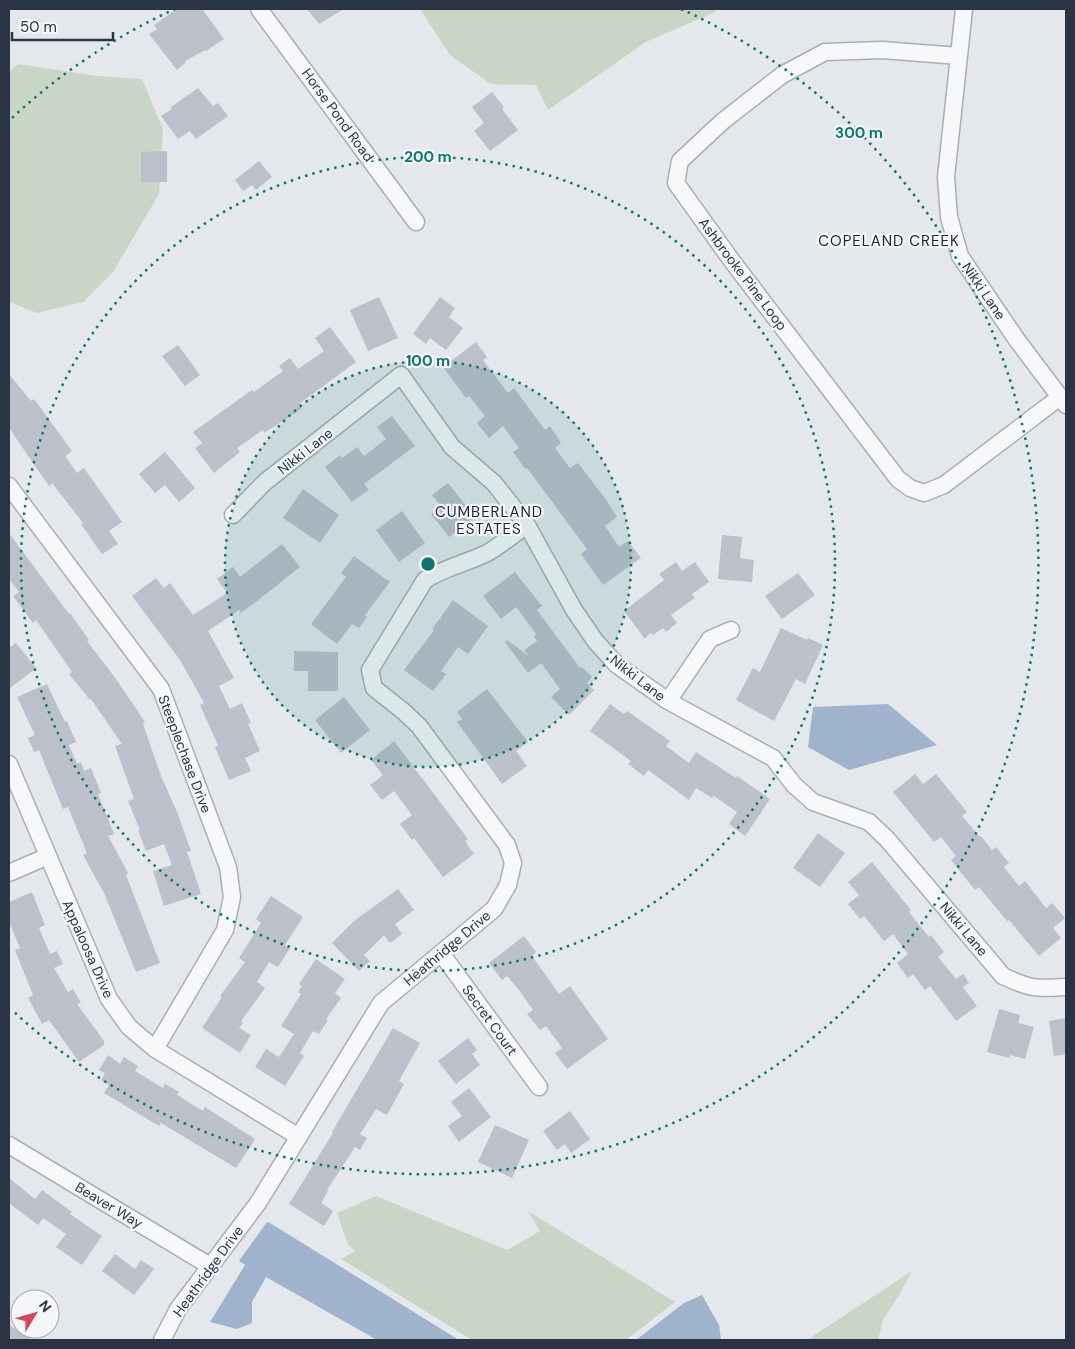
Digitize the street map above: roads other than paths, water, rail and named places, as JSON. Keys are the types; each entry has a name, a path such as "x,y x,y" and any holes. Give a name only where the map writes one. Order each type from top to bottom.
{"street":[{"name":"Horse Pond Road","path":"259,9 416,222"},
{"name":"Nikki Lane","path":"964,9 946,178 950,218 960,256 1017,340 1063,402"},
{"name":"Ashbrooke Pine Loop","path":"959,56 882,50 825,52 782,75 723,121 680,161 676,183 898,479 910,488 924,493 944,485 1063,402"},
{"name":"Nikki Lane","path":"233,515 265,482 401,375 452,447 494,483 527,525 574,610 596,642 617,665 668,702 773,758 794,785 813,802 869,822 887,839 1003,976 1025,986 1043,989 1066,987"},
{"name":"Steeplechase Drive","path":"9,486 161,690 228,867 232,897 226,930 155,1049"},
{"name":"Heathridge Drive","path":"162,1340 178,1309 258,1203 380,1003 494,909 508,885 513,863 507,845 418,726 403,711 374,688 370,670 425,580 439,571 457,567 489,551 527,525"},
{"path":"668,702 710,639 730,630"},
{"name":"Appaloosa Drive","path":"9,764 109,999 129,1027 155,1049 299,1137"},
{"path":"9,873 48,856"},
{"name":"Secret Court","path":"441,953 539,1087"},
{"name":"Beaver Way","path":"9,1145 210,1266"}],"water":[{"path":"888,704 937,745 849,770 808,747 813,707"},
{"path":"267,1222 459,1340 377,1340 266,1277 252,1302 252,1323 237,1329 210,1322 245,1265 239,1261"},
{"path":"702,1295 719,1325 721,1340 636,1340 684,1303"}],"district":[{"name":"COPELAND CREEK","path":"889,241"},
{"name":"CUMBERLAND ESTATES","path":"489,520"}]}
